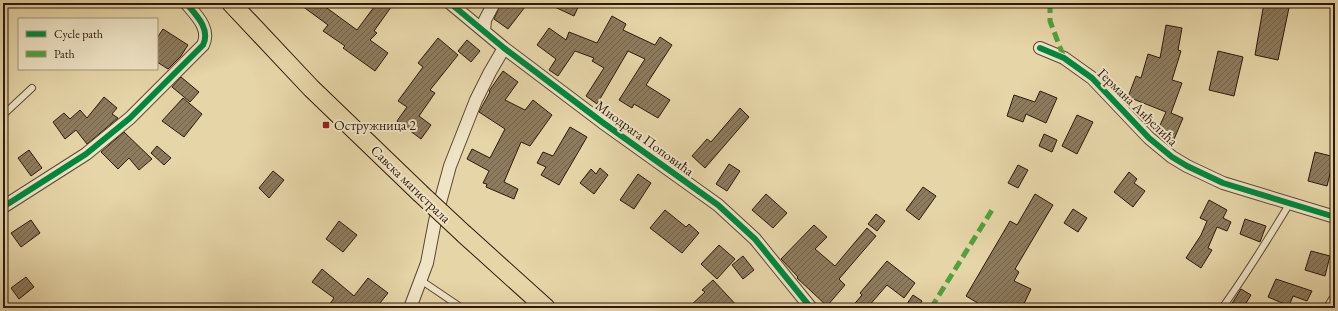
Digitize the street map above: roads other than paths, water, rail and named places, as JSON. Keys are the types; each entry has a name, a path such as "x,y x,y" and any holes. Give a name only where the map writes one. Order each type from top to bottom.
{"main road":[{"name":"Савска магистрала","path":"231,3 311,88 420,193 546,308"}],"street":[{"path":"3,207 86,154 130,118 203,44 206,40 204,26 186,3"},
{"name":"Миодрага Поповића","path":"450,3 504,48 602,122 718,205 752,236 811,308"},
{"path":"484,31 485,20 494,3"},
{"path":"410,308 428,263 439,207 450,166 465,127 490,72 504,48"},
{"name":"Германа Анђелића","path":"1040,48 1064,58 1092,78 1149,138 1172,157 1187,166 1223,183 1335,217"},
{"path":"1330,308 1335,300"}],"lane":[{"path":"3,115 32,88"},
{"path":"1222,308 1240,284 1290,203"},
{"path":"422,281 462,308"}],"place":[{"name":"Остружница 2","path":"326,125"}]}
